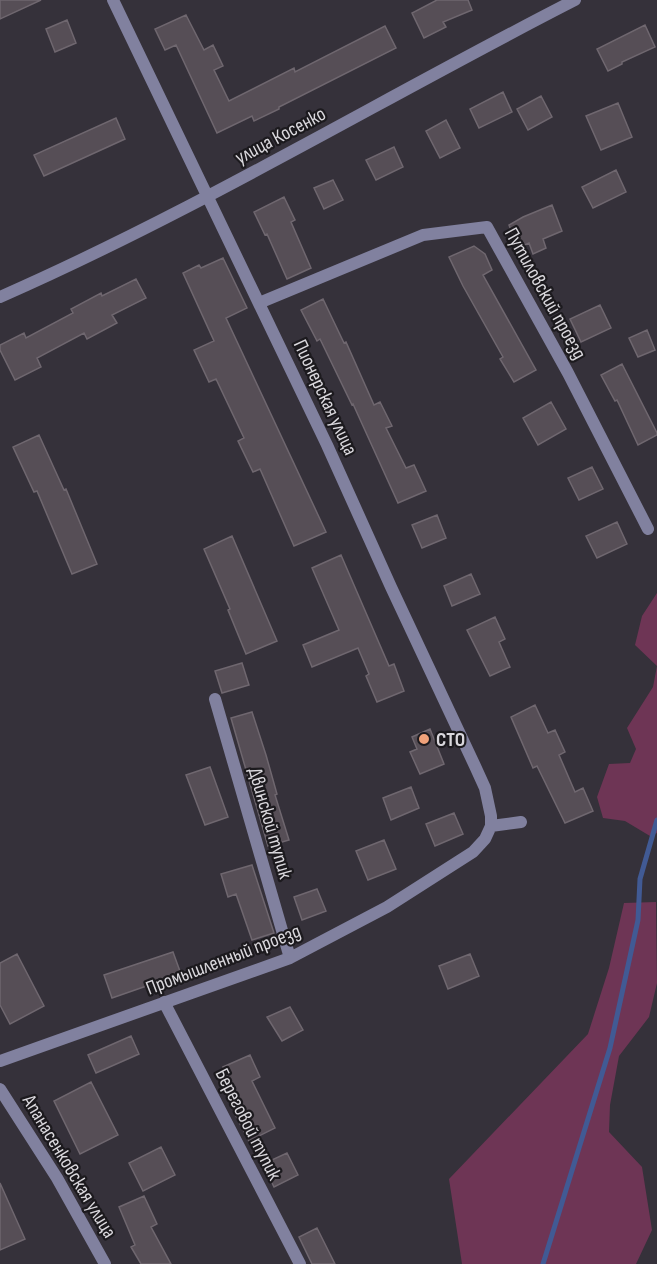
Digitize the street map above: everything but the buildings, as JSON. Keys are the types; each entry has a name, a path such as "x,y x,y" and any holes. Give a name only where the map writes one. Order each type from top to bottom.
{"street":[{"name":"Пионерская улица","path":"113,0 208,195 476,766 485,788 491,821"},
{"name":"улица Косенко","path":"0,297 63,269 208,195 575,0"},
{"name":"Путиловский проезд","path":"259,303 423,235 487,227 568,373 648,529"},
{"name":"Двинской тупик","path":"214,699 290,958"},
{"path":"491,821 521,822"},
{"name":"Промышленный проезд","path":"0,1061 290,958 387,907 473,852 485,839 491,821"},
{"name":"Береговой тупик","path":"164,1002 300,1264"},
{"name":"Апанасенковская улица","path":"0,1089 57,1179 105,1264"}],"shaded area":[{"path":"657,593 657,666 635,645 642,616"},
{"path":"657,666 657,833 650,836 625,821 603,818 597,797 609,764 630,763 636,749 627,728 653,687"},
{"path":"656,902 657,983 649,1017 619,1056 610,1105 609,1132 642,1167 652,1230 636,1264 462,1264 449,1179 588,1034 609,968 624,903"}],"waterway":[{"path":"543,1264 610,1048 638,920 640,879 657,820"}],"place":[{"name":"СТО","path":"424,739"}]}
